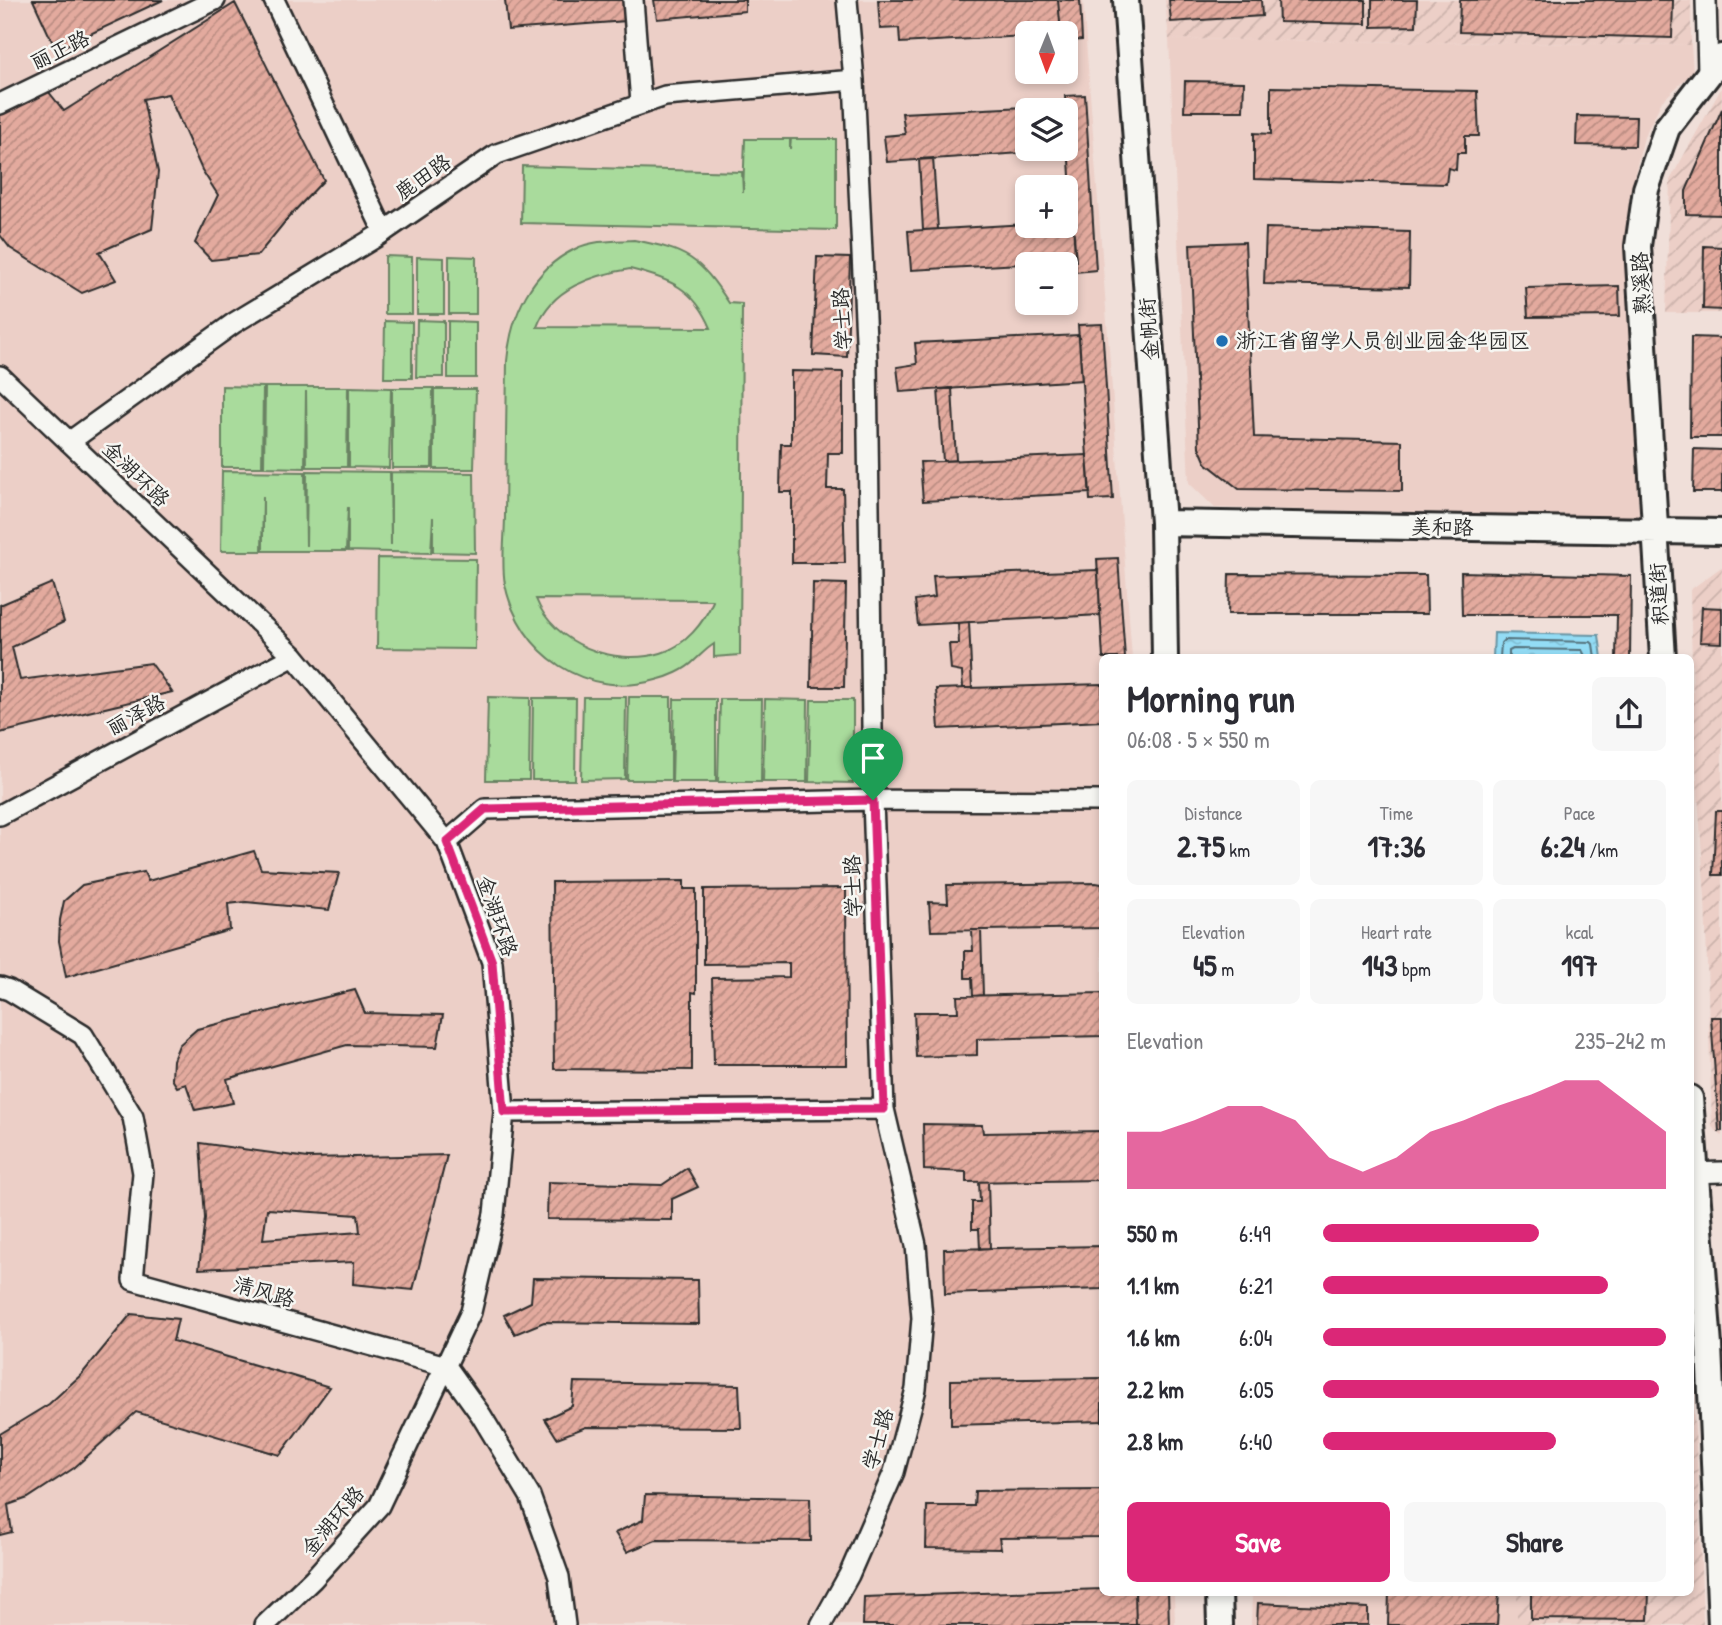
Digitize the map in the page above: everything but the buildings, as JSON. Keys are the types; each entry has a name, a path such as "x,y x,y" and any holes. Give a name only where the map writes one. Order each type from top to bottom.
{"street":[{"name":"丽正路","path":"0,104 215,0"},
{"path":"274,0 384,232"},
{"path":"633,0 641,103"},
{"path":"848,0 854,80"},
{"name":"金帆街","path":"1126,0 1163,523 1165,654"},
{"path":"1706,0 1715,64"},
{"name":"熟溪路","path":"1656,531 1638,246 1646,189 1667,128 1715,64"},
{"name":"鹿田路","path":"68,442 234,323 384,232 497,154 665,96 854,80"},
{"name":"学士路","path":"821,1625 849,1576 894,1472 916,1389 922,1318 916,1245 884,1109 873,800 867,361 854,80"},
{"name":"金湖环路","path":"0,376 294,656 447,842 492,962 504,1112 494,1214 471,1312 379,1506 313,1579 265,1625"},
{"name":"美和路","path":"1163,523 1722,532"},
{"name":"积道街","path":"1656,531 1663,654"},
{"name":"丽泽路","path":"0,815 294,656"},
{"path":"447,842 485,809 873,800 1099,801"},
{"name":"清风路","path":"0,988 9,990 83,1035 133,1117 143,1173 134,1280 446,1366"},
{"path":"504,1112 884,1109"},
{"path":"1694,1173 1722,1172"},
{"path":"1694,1184 1709,1346 1721,1625"},
{"path":"446,1366 481,1415 530,1496 559,1577 565,1625"},
{"path":"1219,1596 1220,1625"}],"shaded area":[{"path":"0,0 1083,0 1132,654 1099,654 1099,1596 1174,1596 1175,1625 0,1625"},
{"path":"1165,0 1691,0 1691,45 1169,39"},
{"path":"1169,39 1691,45 1693,72 1662,101 1644,137 1630,193 1627,265 1639,517 1215,508 1189,483"},
{"path":"1722,87 1722,313 1666,313 1670,180"},
{"path":"1722,568 1722,1136 1712,1127 1705,897 1694,737 1694,654 1692,654 1690,590"},
{"path":"1694,1418 1703,1625 1517,1625 1517,1596 1694,1596"},
{"path":"1252,1596 1517,1596 1517,1625 1251,1625"}],"green space":[{"path":"745,139 790,139 790,149 791,139 836,139 836,230 521,223 522,166 742,172 743,193"},
{"path":"634,240 667,248 690,258 709,275 729,303 742,304 740,655 714,657 714,644 676,673 656,680 630,684 605,683 581,677 559,666 540,650 513,609 505,584 503,559 507,361 513,327 519,311 535,282 560,258 589,244","holes":["630,269 679,287 697,303 711,328 537,327 552,302 563,293 588,280","536,599 712,600 713,601 699,625 678,645 661,653 624,657 606,654 571,640 545,615"]},
{"path":"385,256 412,257 412,314 385,314"},
{"path":"449,256 476,257 476,314 449,314"},
{"path":"417,257 444,258 444,314 417,314"},
{"path":"417,320 444,321 444,377 416,377"},
{"path":"385,321 412,322 412,378 384,378"},
{"path":"448,321 476,322 476,378 448,378"},
{"path":"222,386 263,387 262,467 222,467"},
{"path":"265,387 348,387 347,467 307,467 306,391 305,468 264,467"},
{"path":"349,387 391,388 389,468 349,467"},
{"path":"392,388 433,388 432,468 392,468"},
{"path":"434,389 476,389 474,469 434,469"},
{"path":"222,471 305,472 306,546 307,471 390,472 391,545 391,472 474,473 475,553 433,552 433,517 431,553 348,551 348,507 346,551 263,551 263,496 262,551 221,551"},
{"path":"378,558 476,559 475,649 377,648"},
{"path":"488,697 530,698 529,780 486,780"},
{"path":"583,697 626,697 625,779 581,780"},
{"path":"629,697 671,697 671,780 627,780"},
{"path":"533,698 576,698 575,780 532,780"},
{"path":"674,699 716,699 716,782 672,782"},
{"path":"720,699 762,699 761,782 718,782"},
{"path":"765,699 808,700 807,782 763,782"},
{"path":"811,700 853,700 853,783 809,782"}],"water":[{"path":"1494,633 1599,635 1601,654 1493,654"}],"place":[{"name":"浙江省留学人员创业园金华园区","path":"1222,341"}],"route":[{"path":"873,800 884,1109 504,1112 492,962 447,842 485,809 873,800"}]}
